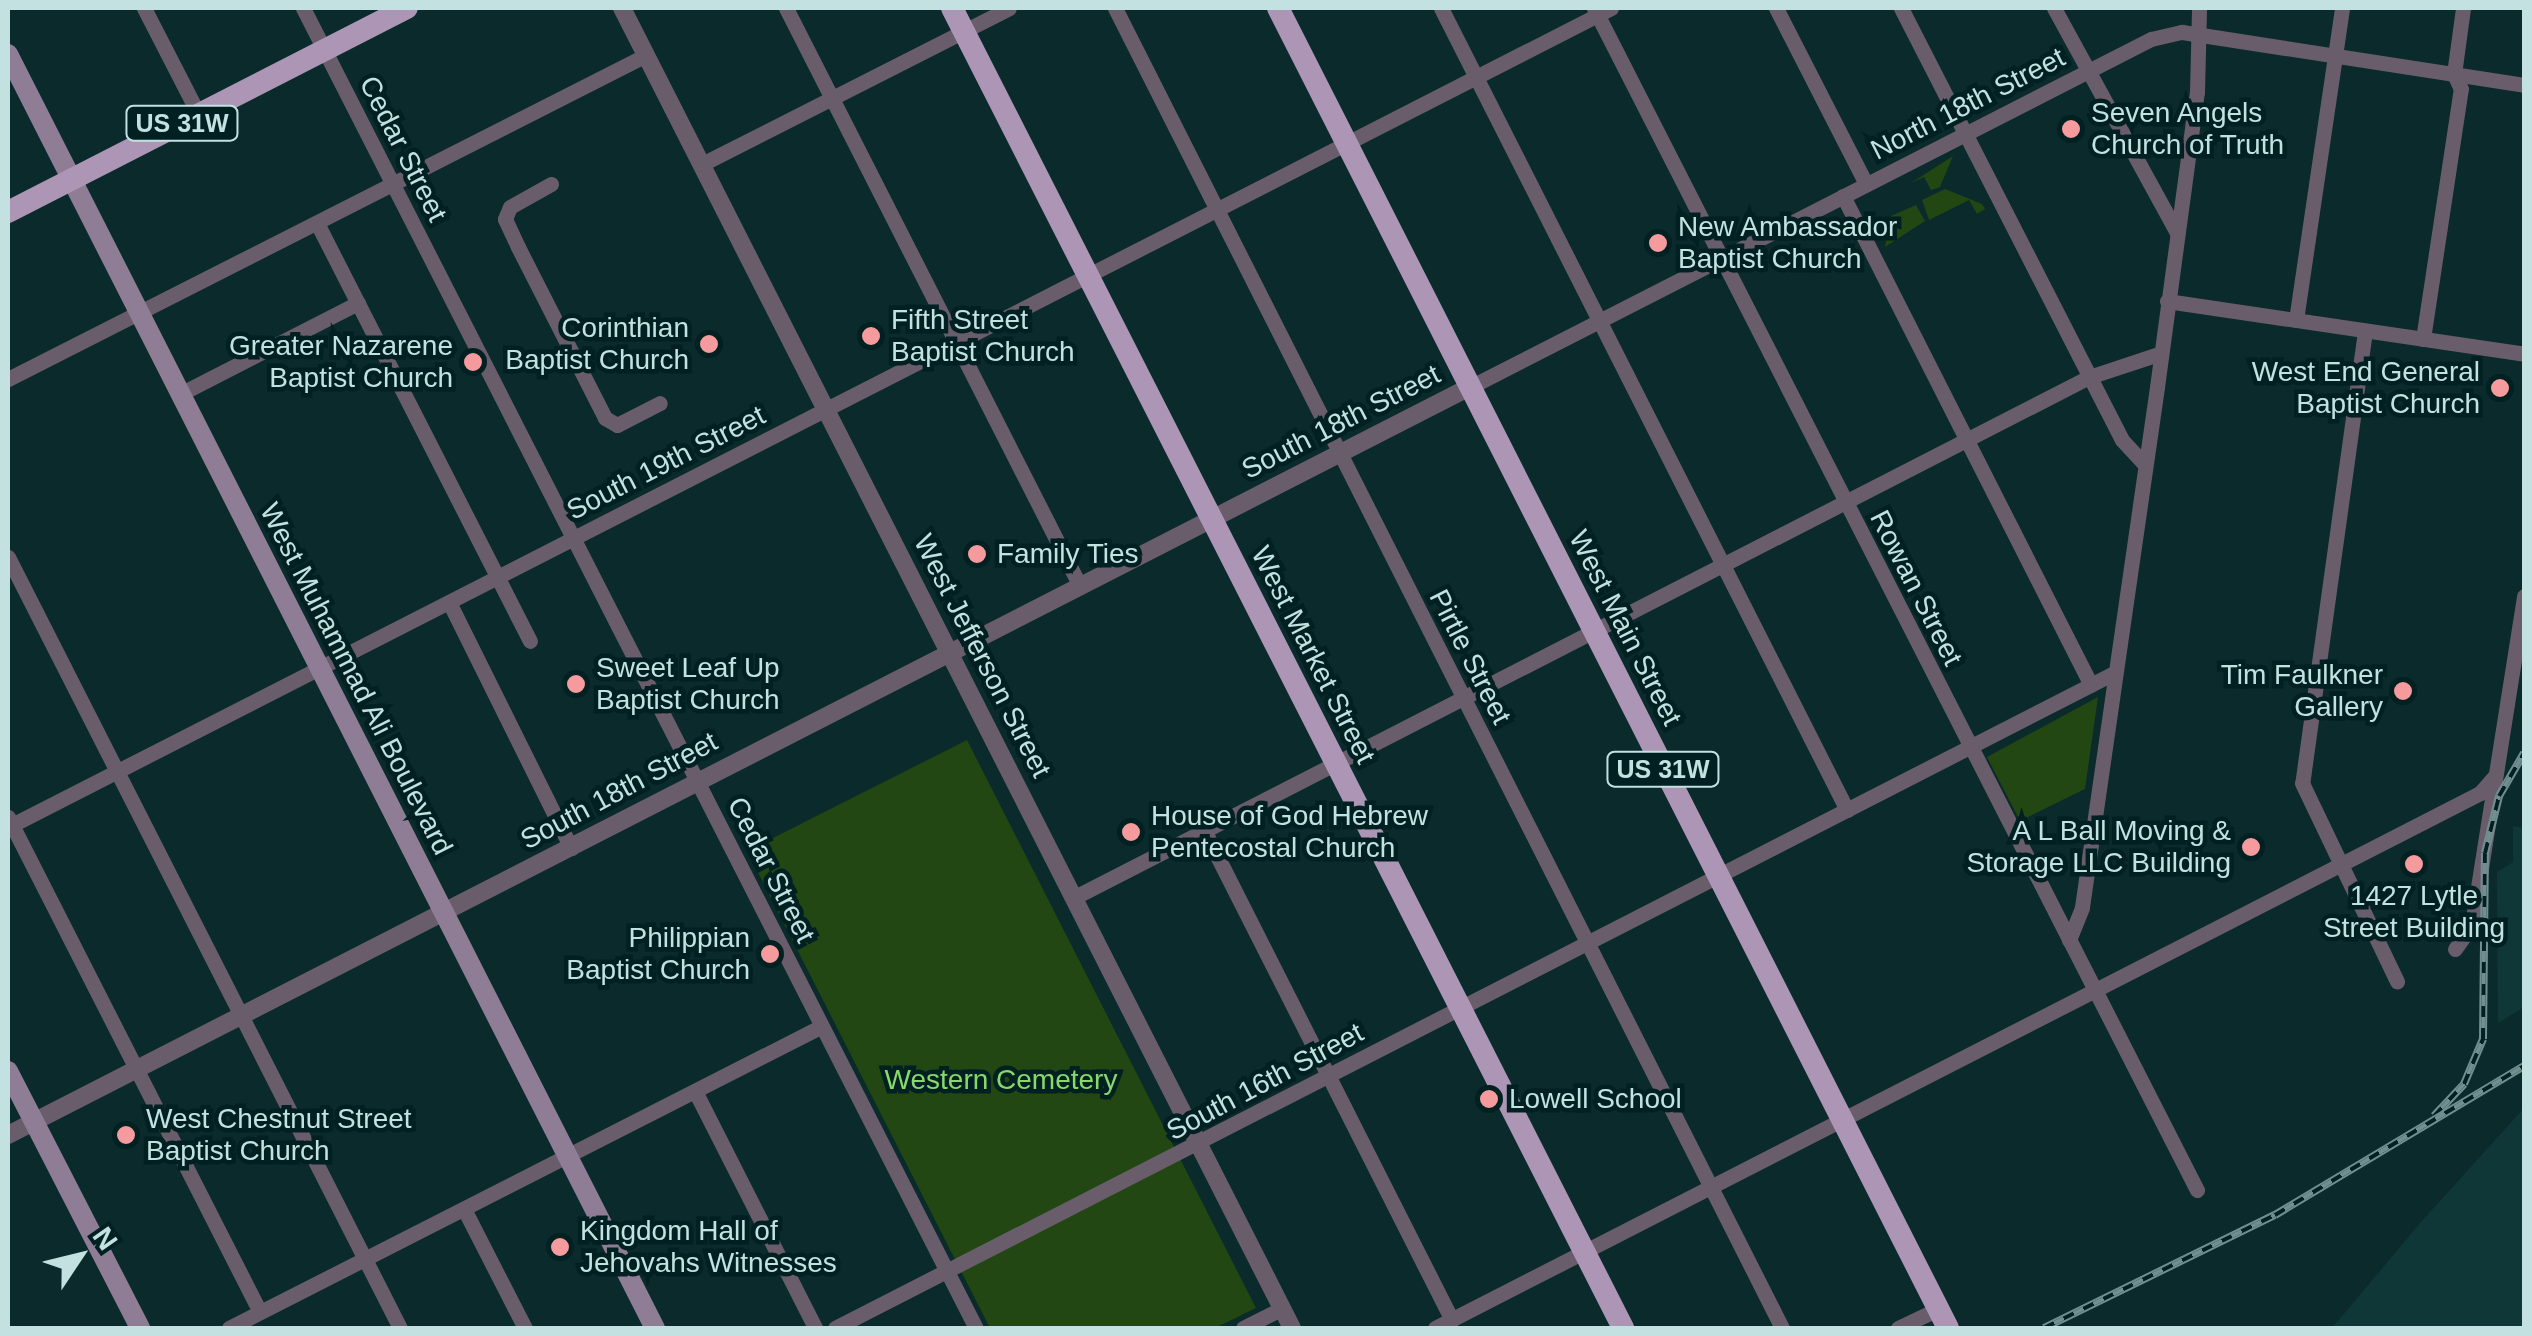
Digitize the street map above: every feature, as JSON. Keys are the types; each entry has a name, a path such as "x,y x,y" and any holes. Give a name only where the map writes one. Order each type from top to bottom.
{"main road":[{"name":"US 31W","path":"8,212 407,8"},
{"name":"West Market Street","path":"952,8 1623,1328"},
{"name":"West Main Street","path":"1278,8 1943,1318"},
{"name":"West Muhammad Ali Boulevard","path":"8,54 655,1328"},
{"path":"8,1071 140,1328"}],"street":[{"path":"144,8 199,115"},
{"name":"Cedar Street","path":"303,8 976,1328"},
{"name":"West Jefferson Street","path":"622,8 1292,1328"},
{"path":"786,8 1080,586"},
{"path":"702,164 1009,8"},
{"name":"Pirtle Street","path":"1114,8 1782,1328"},
{"path":"1440,8 1847,810"},
{"path":"1776,8 1866,184"},
{"path":"1901,8 2089,378 2145,465"},
{"path":"2054,8 2177,232"},
{"path":"2069,940 2082,906 2112,674 2161,353 2199,8"},
{"path":"2296,320 2342,8"},
{"path":"2424,339 2461,89 2454,74 2463,8"},
{"name":"South 19th Street","path":"9,823 117,772 1347,144 1601,10"},
{"name":"Rowan Street","path":"1601,10 1721,258 2197,1190"},
{"name":"North 18th Street","path":"1470,387 2151,39 2198,36 2524,85"},
{"path":"8,380 646,54"},
{"path":"550,184 510,207 504,219 518,247 605,418 617,425 660,403"},
{"path":"1843,196 2091,685"},
{"path":"317,223 530,641"},
{"path":"2167,302 2524,354"},
{"path":"180,394 358,303"},
{"path":"2364,330 2302,760 2307,807 2398,981"},
{"path":"1073,898 2089,378 2161,353"},
{"name":"South 18th Street","path":"8,1135 1470,387"},
{"path":"8,557 400,1328"},
{"path":"2455,949 2472,925 2524,598"},
{"path":"448,602 571,848"},
{"name":"South 16th Street","path":"835,1328 2112,674"},
{"path":"1436,1328 2337,866 2494,777"},
{"path":"9,823 260,1312"},
{"path":"1204,830 1452,1320"},
{"path":"229,1328 822,1026"},
{"path":"695,1092 815,1328"},
{"path":"464,1210 525,1328"},
{"path":"1243,1328 1281,1309"},
{"path":"1898,1328 1943,1318"}],"shaded area":[{"path":"2513,826 2524,828 2524,1007 2498,1023 2497,872 2513,862"},
{"path":"2524,1108 2524,1328 2332,1328 2421,1222"}],"green space":[{"path":"1953,156 1940,187 1931,190 1924,177 1911,183"},
{"path":"1945,189 1982,204 1985,209 1977,214 1969,200 1929,220 1922,200"},
{"path":"1916,205 1925,221 1885,247 1891,216"},
{"path":"2098,697 2085,789 2020,821 1987,757"},
{"name":"Western Cemetery","path":"967,740 1256,1308 1215,1328 990,1328 747,851"}],"railway":[{"path":"2434,1116 2464,1084 2483,1039 2485,853 2499,796 2524,753"},
{"path":"2044,1328 2275,1215 2524,1066"}],"place":[{"name":"Seven Angels Church of Truth","path":"2071,129"},
{"name":"New Ambassador Baptist Church","path":"1658,243"},
{"name":"Fifth Street Baptist Church","path":"871,336"},
{"name":"Corinthian Baptist Church","path":"709,344"},
{"name":"Greater Nazarene Baptist Church","path":"473,362"},
{"name":"West End General Baptist Church","path":"2500,388"},
{"name":"Family Ties","path":"977,554"},
{"name":"Sweet Leaf Up Baptist Church","path":"576,684"},
{"name":"Tim Faulkner Gallery","path":"2403,691"},
{"name":"House of God Hebrew Pentecostal Church","path":"1131,832"},
{"name":"A L Ball Moving & Storage LLC Building","path":"2251,847"},
{"name":"1427 Lytle Street Building","path":"2414,864"},
{"name":"Philippian Baptist Church","path":"770,954"},
{"name":"Lowell School","path":"1489,1099"},
{"name":"West Chestnut Street Baptist Church","path":"126,1135"},
{"name":"Kingdom Hall of Jehovahs Witnesses","path":"560,1247"}]}
